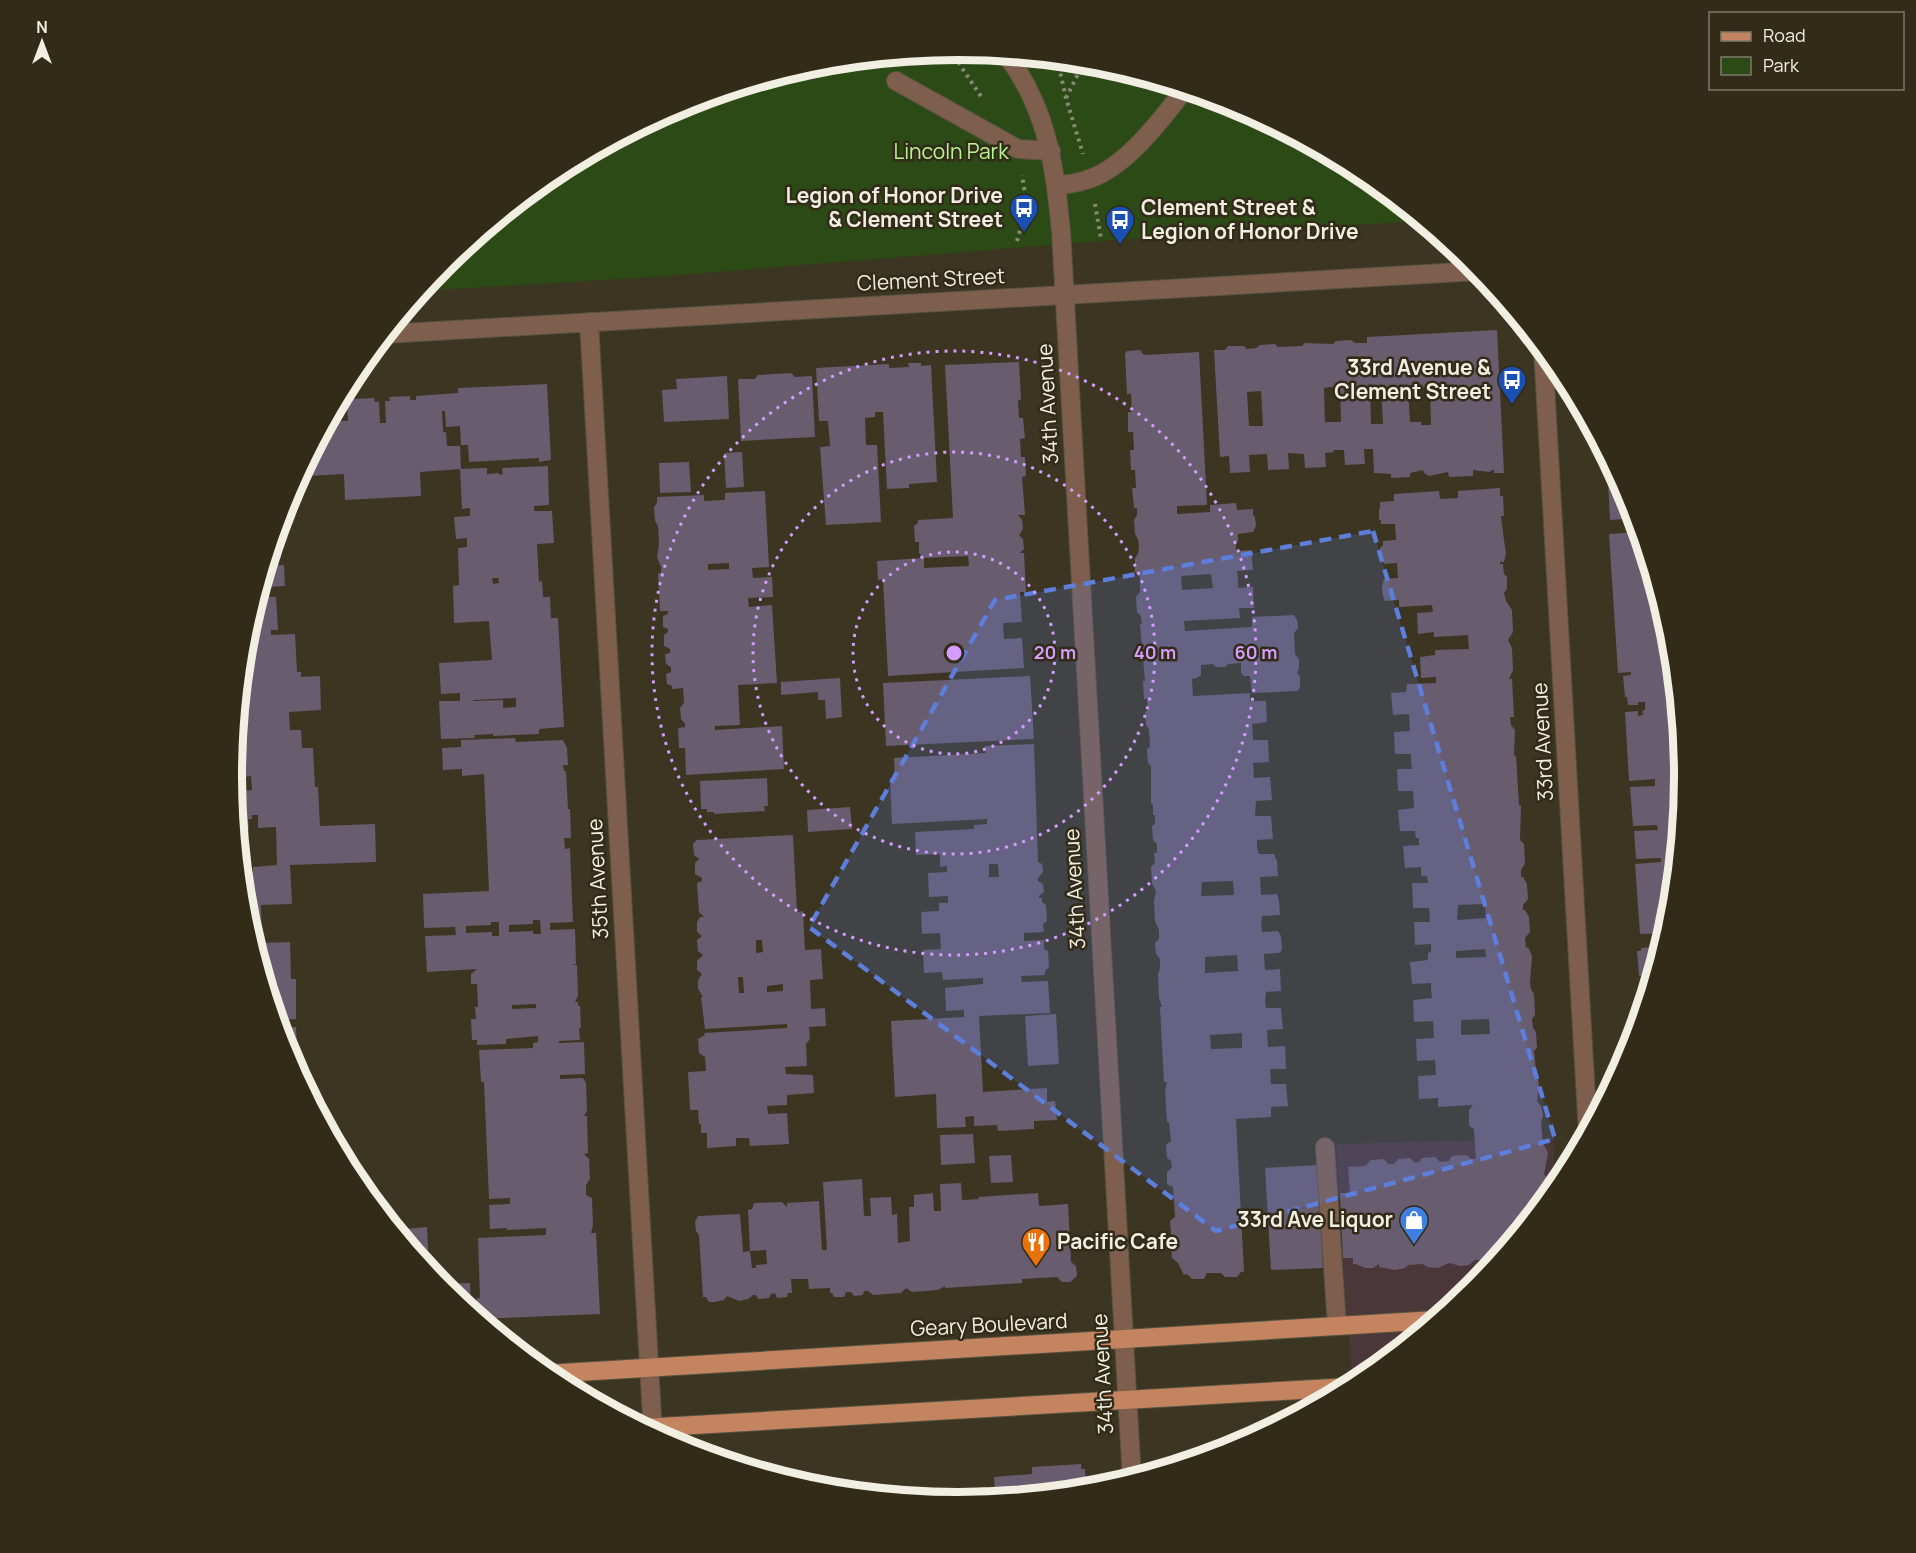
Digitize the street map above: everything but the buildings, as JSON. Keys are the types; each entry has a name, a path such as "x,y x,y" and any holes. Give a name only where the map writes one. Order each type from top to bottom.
{"main road":[{"name":"Geary Boulevard","path":"562,1373 1423,1321"},
{"path":"664,1429 1330,1388"}],"street":[{"name":"34th Avenue","path":"1011,63 1030,92 1042,118 1057,186 1061,231 1131,1472"},
{"path":"896,81 1018,149 1051,151"},
{"path":"1057,186 1090,179 1106,170 1142,142 1180,95"},
{"name":"Clement Street","path":"395,333 1467,272"},
{"name":"35th Avenue","path":"589,322 648,1368 649,1422"},
{"name":"33rd Avenue","path":"1544,364 1587,1119"},
{"path":"1325,1147 1337,1326"}],"path":[{"path":"1058,67 1090,179 1101,239"},
{"path":"1066,98 1080,71"}],"highlighted area":[{"path":"1373,531 1555,1139 1216,1231 809,927 995,600"}],"shaded area":[{"path":"1553,1139 1555,1173 1497,1249 1430,1315 1394,1345 1352,1375 1345,1295 1336,1144"}],"green space":[{"name":"Lincoln Park","path":"958,60 1052,66 1143,84 1188,98 1275,134 1316,156 1356,181 1410,222 1112,240 667,276 432,290 486,238 522,208 600,156 641,134 728,98 773,84 864,66 911,62"}],"place":[{"name":"Legion of Honor Drive & Clement Street","path":"1024,234"},
{"name":"Clement Street & Legion of Honor Drive","path":"1120,246"},
{"name":"33rd Avenue & Clement Street","path":"1512,406"},
{"name":"33rd Ave Liquor","path":"1414,1246"},
{"name":"Pacific Cafe","path":"1036,1268"}]}
